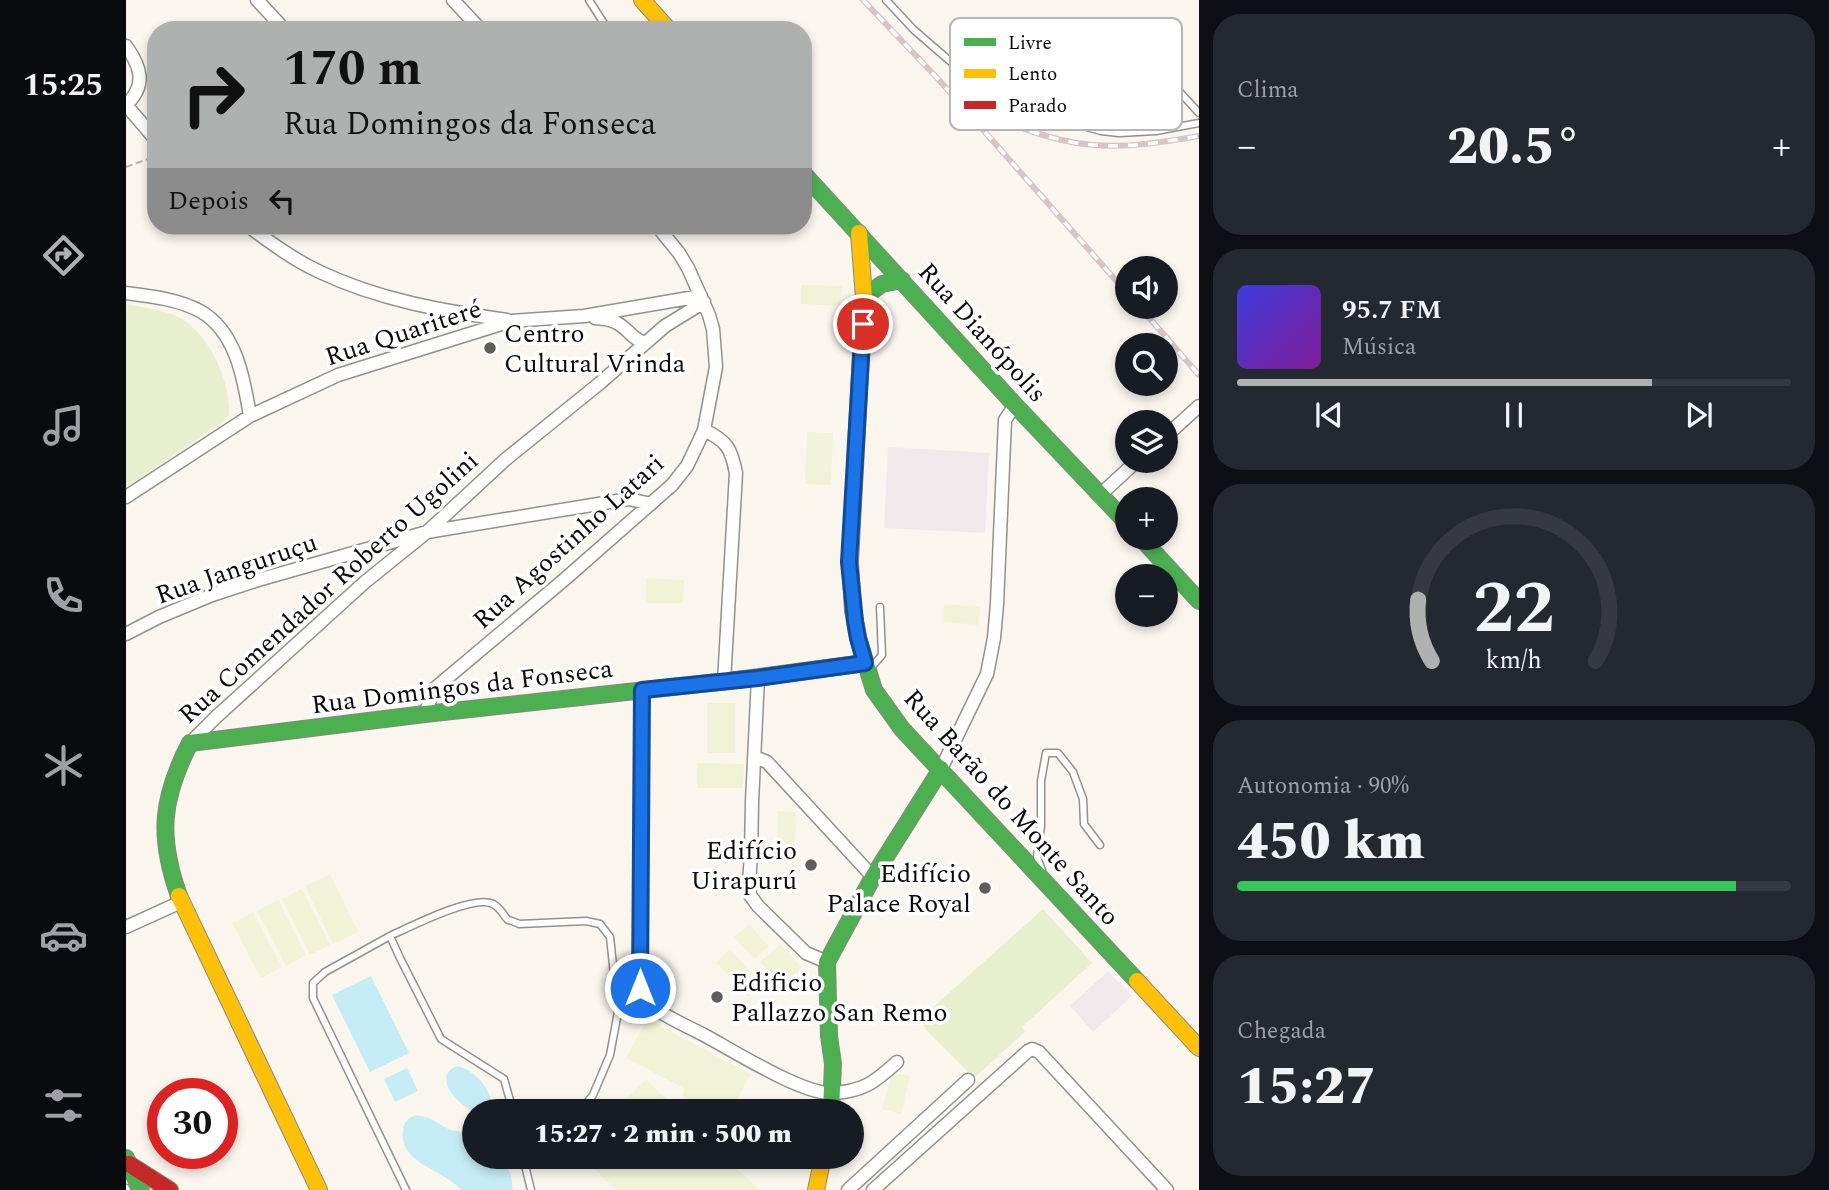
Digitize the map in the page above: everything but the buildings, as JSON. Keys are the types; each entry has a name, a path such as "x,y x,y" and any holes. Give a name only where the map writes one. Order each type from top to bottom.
{"street":[{"path":"257,0 277,21"},
{"path":"453,0 473,21"},
{"path":"642,0 661,21"},
{"path":"126,46 139,70 140,81 136,94 126,105 147,130"},
{"name":"Rua Dianópolis","path":"812,183 1015,405 1115,510"},
{"name":"Rua Barão do Monte Santo","path":"859,233 864,296 849,562 858,638 874,690 902,729 1199,1048"},
{"path":"261,235 290,256 345,283 393,299 444,311 510,321"},
{"name":"Rua Agostinho Latari","path":"425,714 434,689 565,579 680,476 704,430 716,367 713,329 702,299 679,253 664,235"},
{"path":"864,296 890,280 902,280"},
{"path":"126,293 162,298 199,310 214,321 225,334 242,376 250,416"},
{"name":"Rua Quariteré","path":"126,497 250,416 338,374 510,321 584,316 702,299"},
{"name":"Rua Comendador Roberto Ugolini","path":"320,1190 181,902 171,876 166,850 166,809 170,785 179,762 190,743 216,717 365,582 427,532 506,459 665,326 702,299"},
{"path":"646,306 654,311 665,326"},
{"path":"584,316 620,324 631,336 645,343"},
{"path":"832,1099 827,962 873,877 941,769 987,674 998,604 1005,420 1015,405"},
{"path":"1178,425 1199,407"},
{"path":"704,430 726,444 732,453 736,473 724,682"},
{"path":"1101,494 1124,473"},
{"name":"Rua Janguruçu","path":"126,634 212,595 427,532 629,499 651,504"},
{"path":"1152,550 1199,601"},
{"name":"Rua Domingos da Fonseca","path":"190,743 425,714 866,667"},
{"path":"758,678 748,884 750,895 806,953 827,962"},
{"path":"642,690 640,988 644,997 653,1006 774,1073 823,1093 862,1089 872,1084 897,1062"},
{"path":"755,757 767,762 873,877"},
{"path":"126,928 181,902"},
{"path":"873,1190 1032,1049 1039,1052 1167,1190"},
{"path":"848,1190 968,1080"},
{"path":"128,1161 140,1190"},
{"path":"128,1161 170,1190"},
{"path":"816,1190 820,1169"},
{"path":"126,1187 140,1190"}],"lane":[{"path":"589,0 602,21"},
{"path":"887,0 914,30 950,61"},
{"path":"1182,95 1199,113"},
{"path":"1097,130 1161,130"},
{"path":"866,667 882,655 880,607"},
{"path":"1046,881 1037,857 1041,826 1041,781 1046,753 1058,753 1073,772 1083,799 1084,824 1100,845"},
{"path":"405,1190 313,998 313,983 325,972 390,936 435,915 476,902 491,902 501,909 509,920 519,924 586,921 600,924 610,937 618,1012 610,1055 590,1099"},
{"path":"390,936 441,1039 504,1079 510,1099"},
{"path":"526,1169 531,1190"}],"path":[{"path":"126,167 147,159"}],"shaded area":[{"path":"888,447 989,453 985,533 884,528"},
{"path":"1108,971 1132,996 1093,1032 1070,1006"}],"green space":[{"path":"801,285 842,286 841,306 801,304"},
{"path":"126,304 174,315 197,332 207,344 221,372 229,402 229,415 220,424 126,487"},
{"path":"807,432 833,433 831,485 805,484"},
{"path":"646,578 684,580 683,603 646,603"},
{"path":"944,604 980,607 978,625 943,622"},
{"path":"707,703 735,703 735,753 707,753"},
{"path":"697,763 744,764 743,788 697,788"},
{"path":"778,811 796,812 795,850 777,849"},
{"path":"330,874 358,932 333,944 305,886"},
{"path":"302,889 330,945 310,955 282,899"},
{"path":"278,900 306,955 286,966 257,911"},
{"path":"1043,909 1092,963 1022,1027 1025,1032 974,1078 926,1030 920,1019"},
{"path":"253,912 282,967 261,978 232,923"},
{"path":"749,924 769,946 754,959 734,937"},
{"path":"780,944 802,967 782,986 760,962"},
{"path":"730,949 762,984 748,997 716,962"},
{"path":"647,1019 751,1074 737,1099 687,1099 682,1096 685,1089 626,1058"},
{"path":"892,1072 910,1076 901,1114 882,1109"},
{"path":"646,1079 667,1099 626,1099"},
{"path":"594,1169 737,1169 759,1190 616,1190"}],"water":[{"path":"371,976 409,1053 370,1072 332,995"},
{"path":"457,1066 471,1072 487,1089 490,1099 462,1099 462,1104 459,1102 447,1082 450,1070"},
{"path":"407,1068 418,1091 395,1102 384,1079"},
{"path":"417,1115 429,1118 450,1130 462,1132 462,1169 508,1169 513,1190 461,1190 423,1165 407,1151 403,1141 404,1124"}],"railway":[{"path":"863,0 950,92"},
{"path":"983,130 1115,279"},
{"path":"1029,130 1076,143 1106,146 1199,136"},
{"path":"1150,319 1199,375"}],"traffic: fast":[{"path":"812,183 1115,510"},
{"path":"864,297 882,284 902,280"},
{"path":"1152,550 1199,601"},
{"path":"853,610 858,638 874,690 902,729 1137,981"},
{"path":"179,896 168,855 166,818 173,782 190,743 737,680"},
{"path":"832,1099 833,1064 829,1036 827,962 873,877 941,769"},
{"path":"126,1158 141,1190"}],"traffic: slow":[{"path":"642,0 661,21"},
{"path":"853,610 850,562 864,297 859,233"},
{"path":"737,680 865,663"},
{"path":"179,896 319,1190"},
{"path":"1137,981 1199,1048"},
{"path":"816,1190 820,1169"}],"traffic: jam":[{"path":"129,1164 170,1190"}],"place":[{"name":"Centro Cultural Vrinda","path":"490,348"},
{"name":"Edifício Uirapurú","path":"811,865"},
{"name":"Edifício Palace Royal","path":"985,888"},
{"name":"Edificio Pallazzo San Remo","path":"717,997"}],"route":[{"path":"640,988 642,690 865,663 852,604 849,562 863,324"}]}
